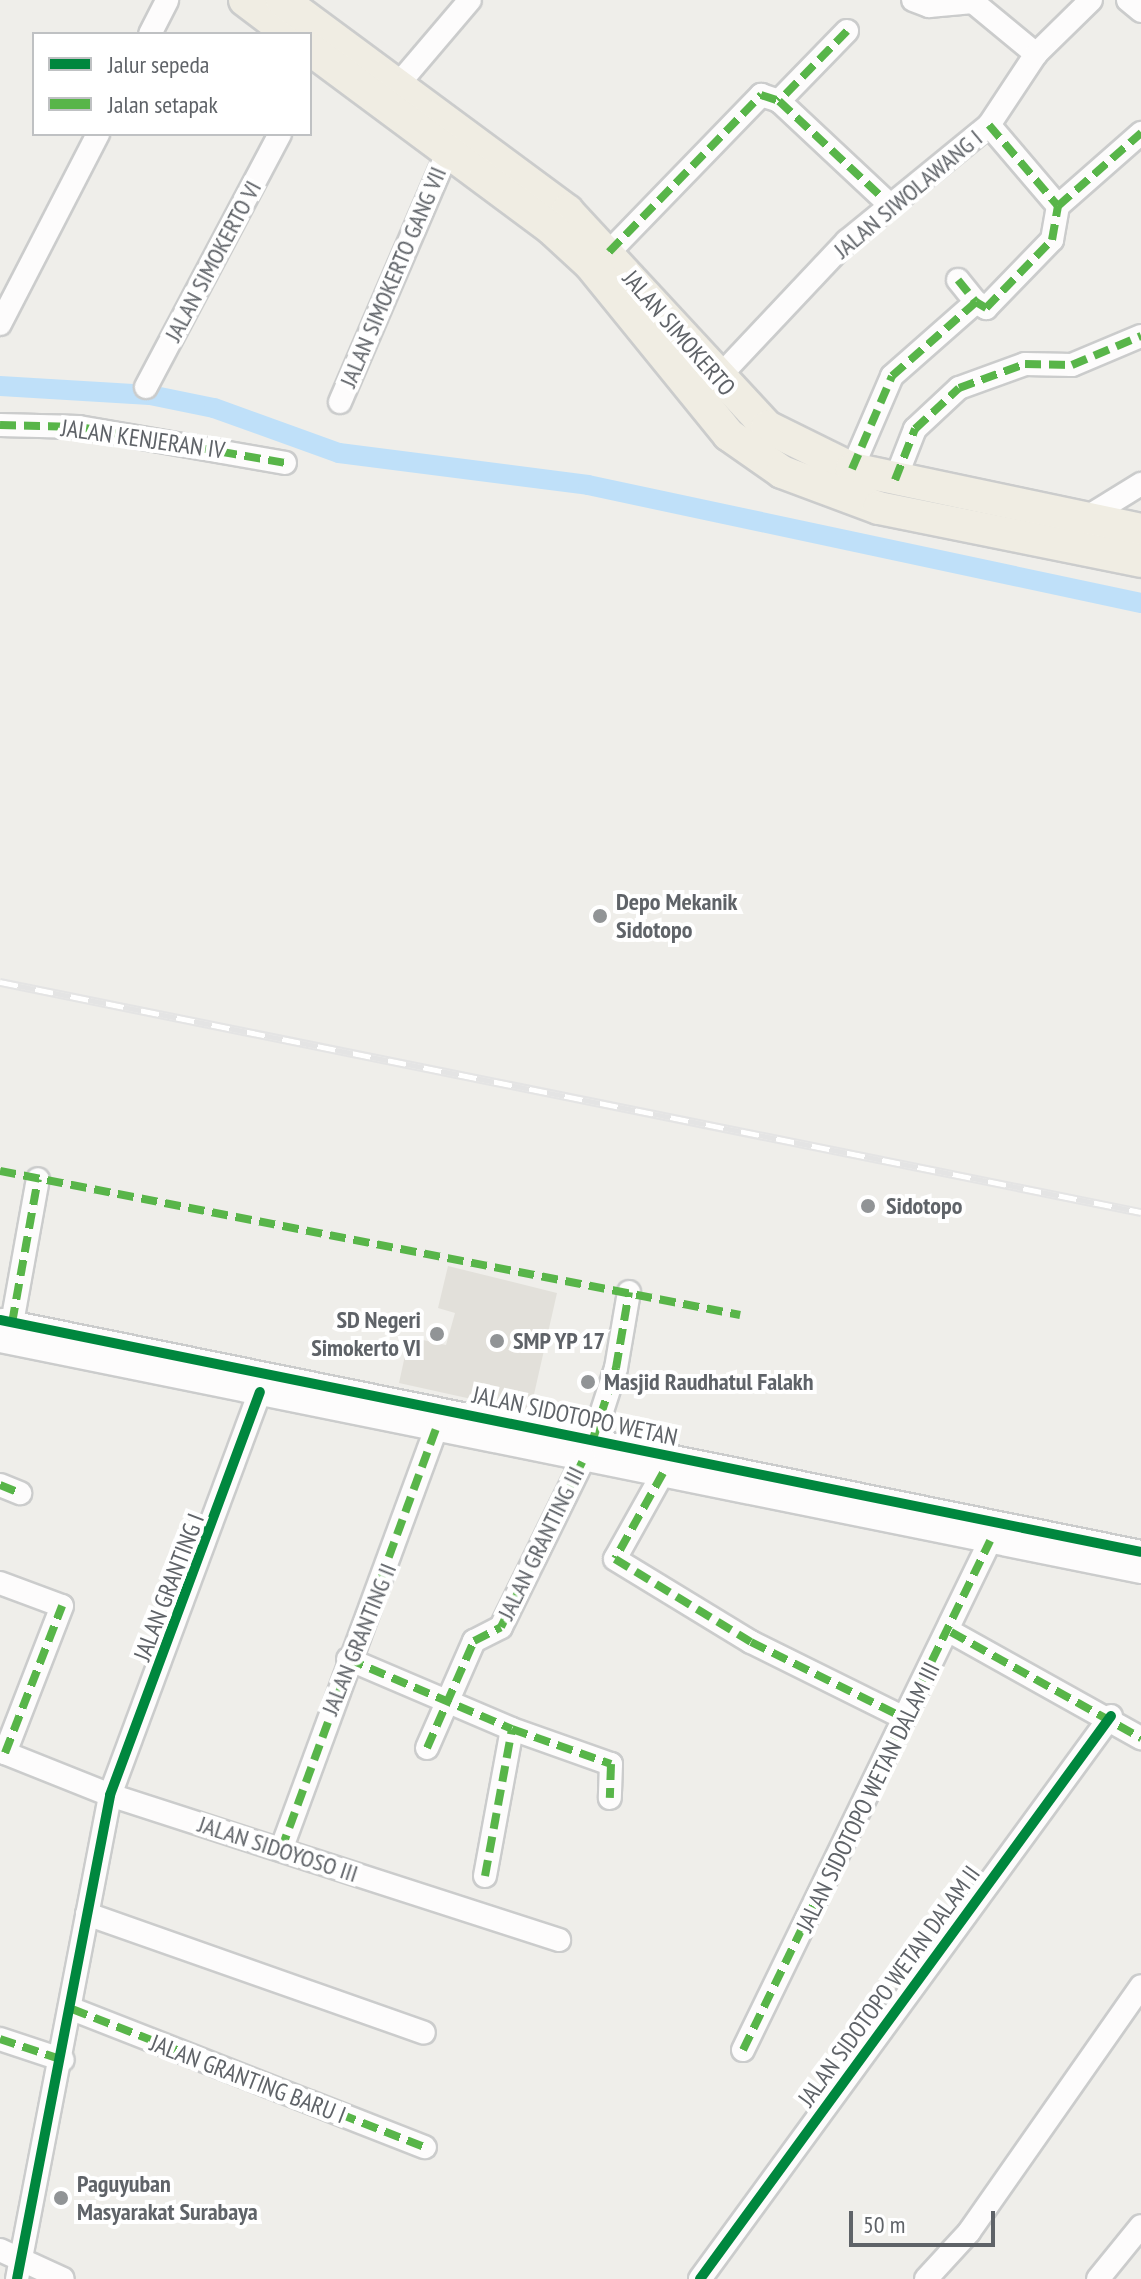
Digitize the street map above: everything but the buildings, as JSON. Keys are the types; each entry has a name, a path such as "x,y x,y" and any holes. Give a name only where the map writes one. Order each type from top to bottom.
{"highway":[{"path":"245,0 287,32"},
{"name":"JALAN SIMOKERTO","path":"282,0 390,94 447,153 590,264 729,435 782,472 879,508 1141,561"},
{"name":"JALAN SIMOKERTO","path":"314,61 390,94 609,252 716,380 767,427 852,469 1141,530"}],"street":[{"path":"151,32 167,0"},
{"path":"390,94 470,0"},
{"path":"913,0 939,7 973,2 1036,54"},
{"name":"JALAN SIWOLAWANG I","path":"716,380 889,204 989,125 1036,54 1091,0"},
{"path":"1128,0 1141,11"},
{"path":"779,101 847,31"},
{"path":"609,252 761,95 779,101 889,204"},
{"path":"989,125 1058,206"},
{"path":"958,280 976,302 986,308 1052,240 1058,206 1141,133"},
{"path":"0,324 97,136"},
{"name":"JALAN SIMOKERTO VI","path":"146,387 279,136"},
{"name":"JALAN SIMOKERTO GANG VII","path":"340,402 447,153"},
{"path":"852,469 892,376 976,302"},
{"path":"895,480 915,429 959,388 1025,364 1072,365 1141,336"},
{"name":"JALAN KENJERAN IV","path":"0,425 79,427 285,463"},
{"path":"1084,519 1141,484"},
{"path":"4,1328 38,1179"},
{"name":"JALAN GRANTING III","path":"427,1748 474,1641 501,1627 588,1449 629,1292"},
{"name":"JALAN SIDOTOPO WETAN","path":"4,1328 260,1392 436,1428 588,1449 663,1473 1141,1572"},
{"name":"JALAN SIDOTOPO WETAN","path":"148,1362 588,1449 1141,1552"},
{"name":"JALAN GRANTING I","path":"20,2270 63,2060 110,1795 260,1392"},
{"name":"JALAN GRANTING II","path":"281,1850 348,1659 396,1551 436,1428"},
{"path":"663,1473 614,1558 675,1596 902,1717"},
{"name":"JALAN SIDOTOPO WETAN DALAM III","path":"743,2050 902,1717 951,1632 990,1541"},
{"path":"0,1583 62,1606 2,1752"},
{"path":"951,1632 1111,1716 1141,1738"},
{"path":"348,1659 450,1697 512,1729 611,1764 610,1798"},
{"name":"JALAN SIDOTOPO WETAN DALAM II","path":"700,2279 1111,1716"},
{"path":"485,1876 512,1729"},
{"name":"JALAN SIDOYOSO III","path":"2,1752 110,1795 559,1940"},
{"path":"87,1914 424,2033"},
{"path":"926,2279 969,2232 1141,1986"},
{"name":"JALAN GRANTING BARU I","path":"72,2009 425,2147"},
{"path":"0,2039 63,2060"},
{"path":"1098,2279 1141,2226"},
{"path":"0,2250 20,2270 63,2279"}],"shaded area":[{"name":"SMP YP 17","path":"448,1266 557,1293 530,1412 399,1383 409,1337 446,1345 455,1313 438,1308"}],"waterway":[{"path":"0,386 150,395 214,408 339,453 588,485 1141,603"}],"railway":[{"path":"0,982 1141,1212"}],"marked path":[{"path":"847,31 779,101 889,204"},
{"path":"609,252 761,95 779,101"},
{"path":"989,125 1058,206 1141,133"},
{"path":"852,469 892,376 976,302 986,308 1052,240 1058,206"},
{"path":"958,280 976,302"},
{"path":"895,480 915,429 959,388 1025,364 1072,365 1141,336"},
{"path":"0,425 79,427 285,463"},
{"path":"0,1171 740,1315"},
{"path":"12,1323 38,1179"},
{"path":"593,1439 616,1368 629,1292"},
{"path":"281,1850 436,1428"},
{"path":"427,1748 474,1641 501,1627 584,1458"},
{"path":"663,1473 615,1559 751,1642 902,1717"},
{"path":"0,1485 20,1493"},
{"path":"743,2050 990,1541"},
{"path":"5,1753 62,1606"},
{"path":"951,1632 1141,1738"},
{"path":"348,1659 512,1729"},
{"path":"485,1876 512,1729 611,1764 610,1798"},
{"path":"72,2009 425,2147"},
{"path":"0,2039 63,2060"}],"cycle path":[{"path":"0,1320 1141,1552"},
{"path":"17,2279 110,1795 260,1392"},
{"path":"700,2279 1111,1716"}],"place":[{"name":"Depo Mekanik Sidotopo","path":"600,916"},
{"name":"Sidotopo","path":"868,1206"},
{"name":"SD Negeri Simokerto VI","path":"437,1334"},
{"name":"SMP YP 17","path":"497,1341"},
{"name":"Masjid Raudhatul Falakh","path":"588,1382"},
{"name":"Paguyuban Masyarakat Surabaya","path":"61,2198"}]}
